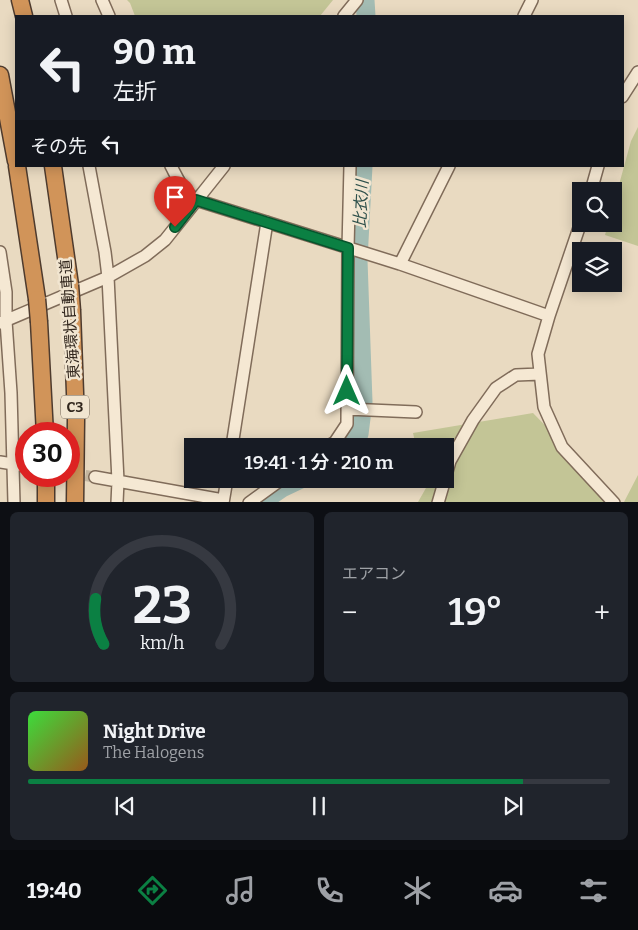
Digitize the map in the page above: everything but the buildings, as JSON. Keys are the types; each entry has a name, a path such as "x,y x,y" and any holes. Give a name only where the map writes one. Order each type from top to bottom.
{"highway":[{"path":"20,0 24,15"},
{"path":"0,75 15,156"},
{"name":"東海環状自動車道","path":"17,167 37,299 44,422"},
{"name":"東海環状自動車道","path":"53,167 72,311 75,402 75,502"},
{"path":"46,487 46,502"}],"street":[{"path":"61,0 66,15"},
{"path":"102,0 109,15"},
{"path":"524,15 532,0"},
{"path":"345,15 356,1"},
{"path":"355,15 356,1"},
{"path":"624,95 638,72"},
{"path":"89,167 108,278 118,481 117,502"},
{"path":"172,167 180,184 190,197 196,200 400,264 549,316"},
{"path":"3,322 108,278 145,256 165,240 223,167"},
{"path":"338,438 347,424 350,167"},
{"path":"400,264 448,167"},
{"path":"594,182 598,167"},
{"path":"233,438 268,222"},
{"path":"578,232 538,354 544,407 562,447 614,502"},
{"path":"0,252 6,292 3,322 11,393 14,502"},
{"path":"454,454 473,420 496,388 516,375 540,374"},
{"path":"347,409 416,412"},
{"path":"0,462 13,464"},
{"path":"95,477 223,501 225,488"},
{"path":"249,502 269,488"},
{"path":"438,502 442,488"}],"green space":[{"path":"127,0 333,0 321,15 135,15"},
{"path":"638,127 638,246 605,235 606,232 622,232 622,182 620,182 631,141"},
{"path":"533,413 620,502 418,502 426,488 454,488 454,438 414,438 413,433"},
{"path":"638,475 638,502 624,502"}],"waterway":[{"name":"比衣川","path":"365,0 366,15"},
{"name":"比衣川","path":"355,438 359,434 363,402 358,260 363,167"},
{"name":"比衣川","path":"261,502 282,488"}],"tunnel":[{"path":"80,475 95,477"}],"route":[{"path":"175,227 196,200 348,248 347,391"}]}
